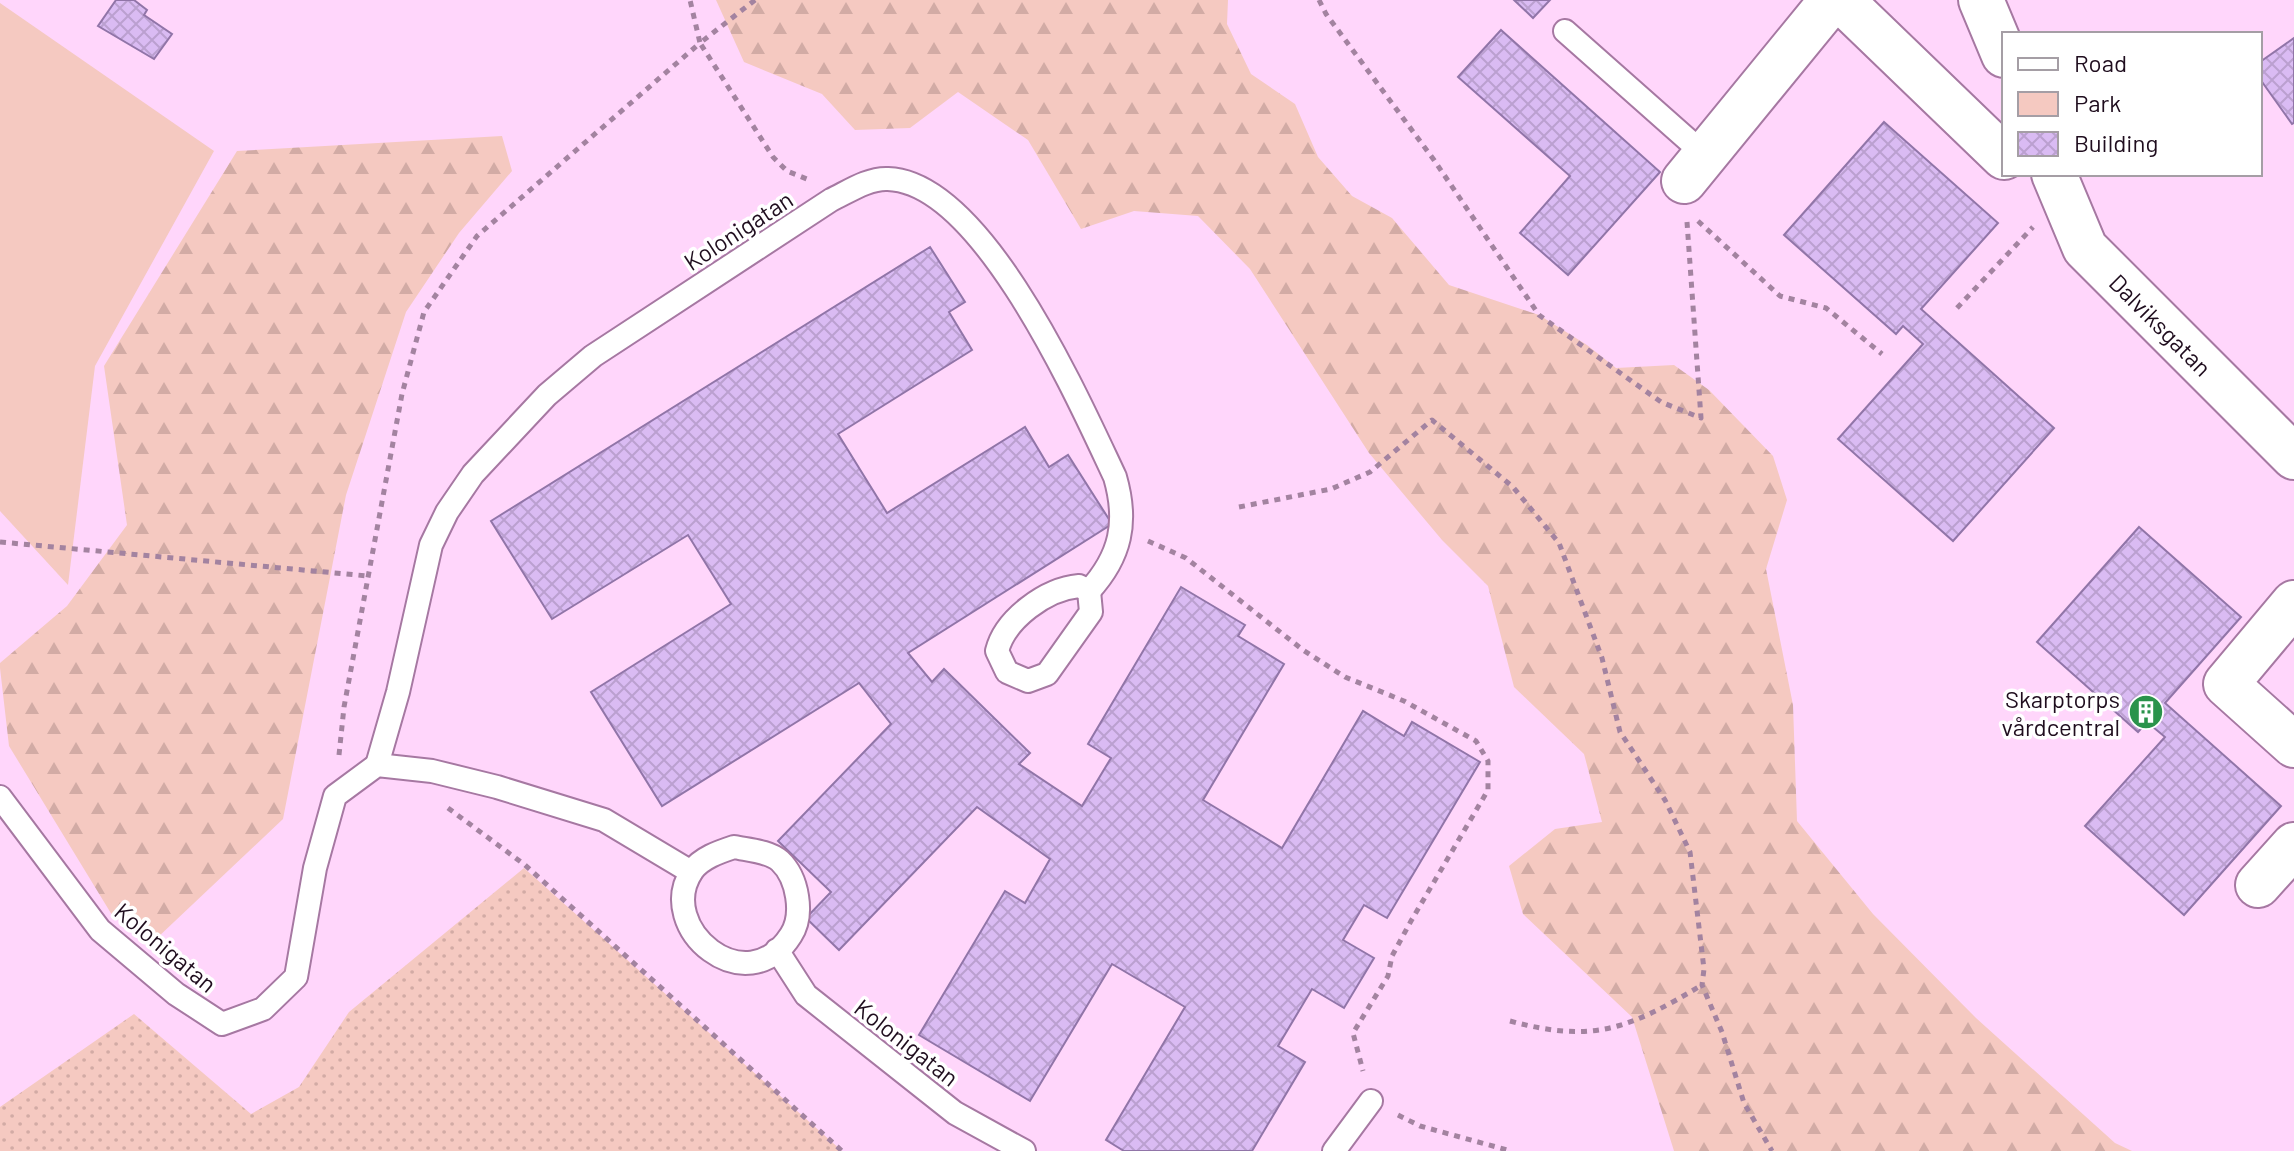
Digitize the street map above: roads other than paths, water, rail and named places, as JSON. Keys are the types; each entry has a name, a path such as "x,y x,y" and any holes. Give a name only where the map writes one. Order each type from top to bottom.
{"street":[{"path":"1692,182 1832,0"},
{"path":"1841,0 2002,155"},
{"path":"1981,0 2002,50"},
{"path":"2024,176 2032,184 2053,183"},
{"name":"Dalviksgatan","path":"2053,183 2085,248 2294,457"},
{"path":"2294,603 2226,684 2294,745"},
{"path":"2258,885 2294,845"}],"lane":[{"path":"1565,31 1692,182"},
{"name":"Kolonigatan","path":"0,797 100,930 176,994 222,1024 263,1009 296,977 315,868 335,796 377,765 398,692 431,545 447,512 473,474 547,395 593,356 831,200 872,181 885,179 914,185 945,206 991,253 1027,302 1115,477 1123,502 1121,535 1107,572 1089,591 1091,612 1047,674 1028,681 1007,672 997,651 1009,625 1057,590 1079,586 1089,591"},
{"path":"377,765 432,771 497,787 604,820 691,872"},
{"path":"734,847 761,852 780,861 795,884 799,908 792,934 777,950 759,962 738,964 704,949 686,917 686,894 691,872 710,856 734,847"},
{"name":"Kolonigatan","path":"777,950 806,995 955,1113 1024,1151"},
{"path":"1334,1151 1371,1101"}],"place":[{"name":"Skarptorps vårdcentral","path":"2146,712"}]}
